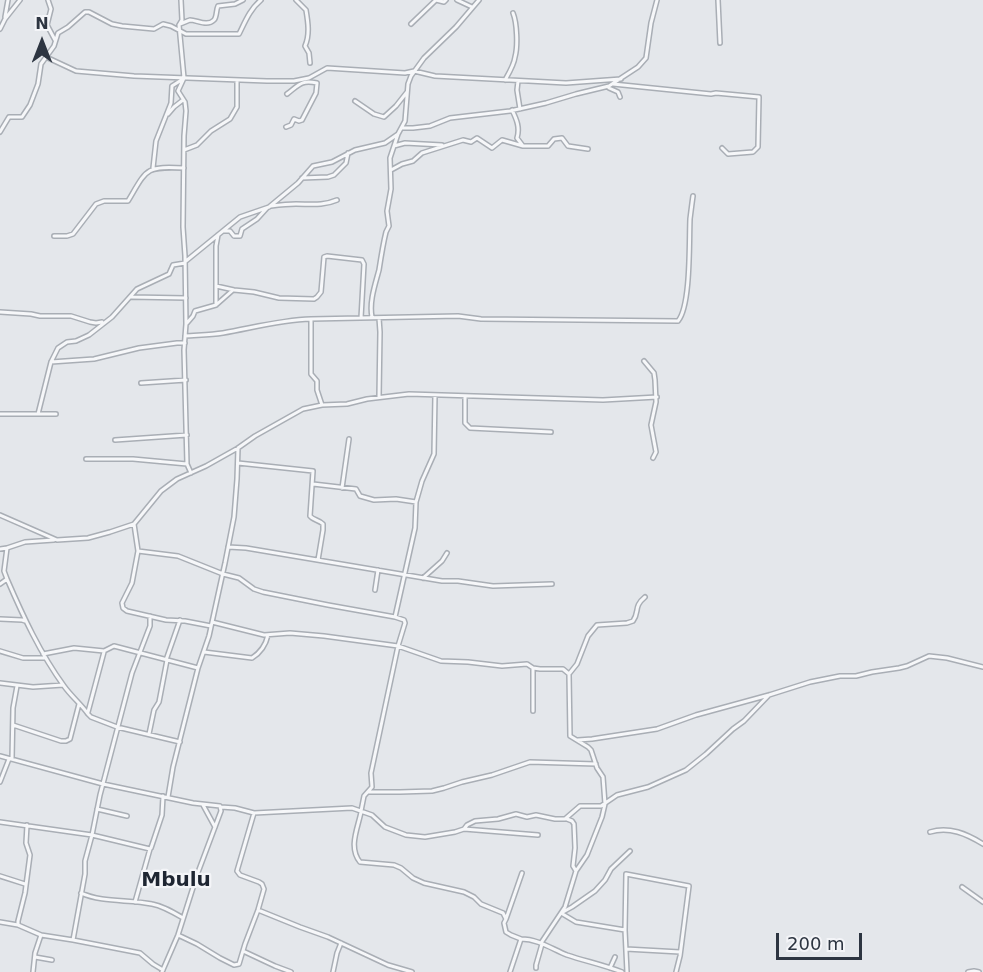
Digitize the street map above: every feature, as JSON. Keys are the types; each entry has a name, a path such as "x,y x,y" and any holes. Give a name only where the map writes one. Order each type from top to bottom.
{"street":[{"path":"5,19 8,0"},
{"path":"0,29 20,0"},
{"path":"48,0 51,9 47,25 56,41"},
{"path":"181,0 182,20 179,25 184,78 178,91 184,100 186,111 183,227 186,298 187,464 191,473"},
{"path":"179,25 191,20 205,23 212,21 218,6 235,4 243,0"},
{"path":"0,132 9,117 22,117 26,112 39,84 41,64 59,32 79,16 87,12 111,24 154,29 163,24 186,34 239,34 255,5 261,0"},
{"path":"296,0 306,9 308,28 305,46 309,53 310,63"},
{"path":"411,24 436,0 444,2 446,0"},
{"path":"457,0 473,7"},
{"path":"219,233 231,231 234,236 240,236 242,230 257,219 313,166 332,162 348,153 385,142 398,134 403,128 406,117 408,84 414,71 479,0"},
{"path":"403,128 430,126 450,118 546,104 607,87 638,67 646,58 657,0"},
{"path":"718,0 720,43"},
{"path":"505,80 516,57 516,20 513,13"},
{"path":"46,57 76,71 126,76 294,81 309,78 327,68 405,73 414,71 435,76 566,83 621,79"},
{"path":"153,168 156,141 171,103 172,86 184,78"},
{"path":"184,150 197,145 212,130 230,119 237,107 237,80"},
{"path":"517,81 520,109"},
{"path":"285,127 291,125 294,118 302,120 316,93 317,82 303,82 287,94"},
{"path":"612,84 759,97 758,147 753,153 728,154 722,148"},
{"path":"607,87 618,92 620,97"},
{"path":"355,101 374,114 384,117 407,92"},
{"path":"167,115 184,100"},
{"path":"512,110 519,130 517,138 523,146"},
{"path":"372,317 373,291 388,226 387,211 391,189 390,158 398,134"},
{"path":"391,170 413,161 422,153 463,140 471,142 477,138 492,148 502,140 523,146 548,146 554,139 562,138 568,146 588,149"},
{"path":"394,146 405,143 446,146"},
{"path":"302,178 331,177 346,163 348,153"},
{"path":"54,236 73,234 96,204 104,201 128,201 149,170 163,167 184,168"},
{"path":"185,336 222,333 280,321 372,317 458,316 481,319 678,321 683,313 687,288 693,196"},
{"path":"38,414 51,362 57,348 89,335 112,316 139,288 169,274 173,265 185,262 240,217 268,207 321,204 337,200"},
{"path":"216,305 216,245 219,233"},
{"path":"216,286 279,298 314,298 321,292 324,257 362,260 364,264 361,319"},
{"path":"186,324 195,311 216,305 234,290"},
{"path":"129,297 186,298"},
{"path":"0,312 70,316 96,323 104,322"},
{"path":"379,318 379,398"},
{"path":"310,319 311,374 317,381 317,390 322,405"},
{"path":"51,362 94,359 139,348 177,342 185,343"},
{"path":"644,361 655,376 657,397 651,425 656,452 653,458"},
{"path":"141,383 186,380"},
{"path":"0,549 7,549 25,542 88,538 134,524 161,491 177,479 238,448 303,409 409,394 603,400 657,397"},
{"path":"395,617 415,528 416,502 434,454 435,395"},
{"path":"465,395 465,423 470,428 551,432"},
{"path":"0,414 56,414"},
{"path":"115,440 187,435"},
{"path":"342,488 349,439"},
{"path":"135,902 162,815 198,668 210,636 234,517 238,448"},
{"path":"86,459 134,459 187,464"},
{"path":"238,463 313,471 310,516 323,524 318,560"},
{"path":"313,484 356,489 360,496 374,500 396,499 416,502"},
{"path":"0,515 57,540"},
{"path":"134,524 138,551 132,583 122,605 127,611 171,621 212,624 268,635 290,633 398,646 441,662 502,666 527,664 540,669 563,669 569,674"},
{"path":"228,547 246,548 423,578 493,586 552,584"},
{"path":"7,549 4,572 26,622 44,656 79,704 91,717 117,727 180,742"},
{"path":"138,551 178,556 239,578 254,589 263,592 403,618 405,621 372,773 372,783 364,796 361,811 354,847 356,858 360,862 394,865 424,883 464,892 481,904 503,913 506,919"},
{"path":"423,578 442,561 447,553"},
{"path":"375,590 378,570"},
{"path":"0,584 7,579"},
{"path":"536,968 542,944 561,913 576,871 587,855 605,804 603,777 591,750 569,734 569,674 577,664 588,636 595,626 633,621 637,606 645,597"},
{"path":"73,940 85,874 85,861 97,809 132,673 150,626 150,616"},
{"path":"0,619 26,622"},
{"path":"149,734 154,710 159,702 166,660 180,620"},
{"path":"204,652 252,658 265,646 268,635"},
{"path":"0,651 23,658 44,656 74,648 104,651 114,646 198,668"},
{"path":"88,714 104,651"},
{"path":"576,740 645,732 823,679 899,668 929,656 983,667"},
{"path":"533,668 533,711"},
{"path":"0,683 47,687 63,685"},
{"path":"0,782 11,759 16,686"},
{"path":"565,819 580,806 601,806 616,795 648,787 686,770 744,721 769,695"},
{"path":"13,725 66,741 70,739 79,704"},
{"path":"0,756 103,784 254,813 352,808 372,814 385,827 406,835 425,837 464,829 538,835"},
{"path":"368,792 438,790 530,762 596,764"},
{"path":"203,805 215,826"},
{"path":"0,922 18,925 41,935 140,953 162,971 178,935 221,807"},
{"path":"97,809 127,816"},
{"path":"178,935 234,965 239,964 263,895 263,886 257,880 240,875 237,871 254,813"},
{"path":"464,829 476,820 498,819 519,813 527,817 536,815 572,821 575,848 573,866 576,871"},
{"path":"0,822 92,836 151,848"},
{"path":"18,925 30,855 26,843 27,825"},
{"path":"930,832 960,831 983,844"},
{"path":"561,913 573,908 596,891 611,869 630,851"},
{"path":"522,873 504,923 506,932 521,939 530,939 567,955 624,972 626,874 689,886 676,972"},
{"path":"0,876 25,884"},
{"path":"962,887 983,902"},
{"path":"80,893 94,897 159,905 183,918"},
{"path":"258,910 412,972"},
{"path":"561,913 576,922 625,930"},
{"path":"33,972 34,957 41,935"},
{"path":"510,972 521,939"},
{"path":"333,972 341,943"},
{"path":"626,949 680,952"},
{"path":"243,951 291,972"},
{"path":"34,957 52,960"},
{"path":"610,968 615,957"},
{"path":"968,972 974,970 980,972"}],"district":[{"name":"Mbulu","path":"176,881"}]}
